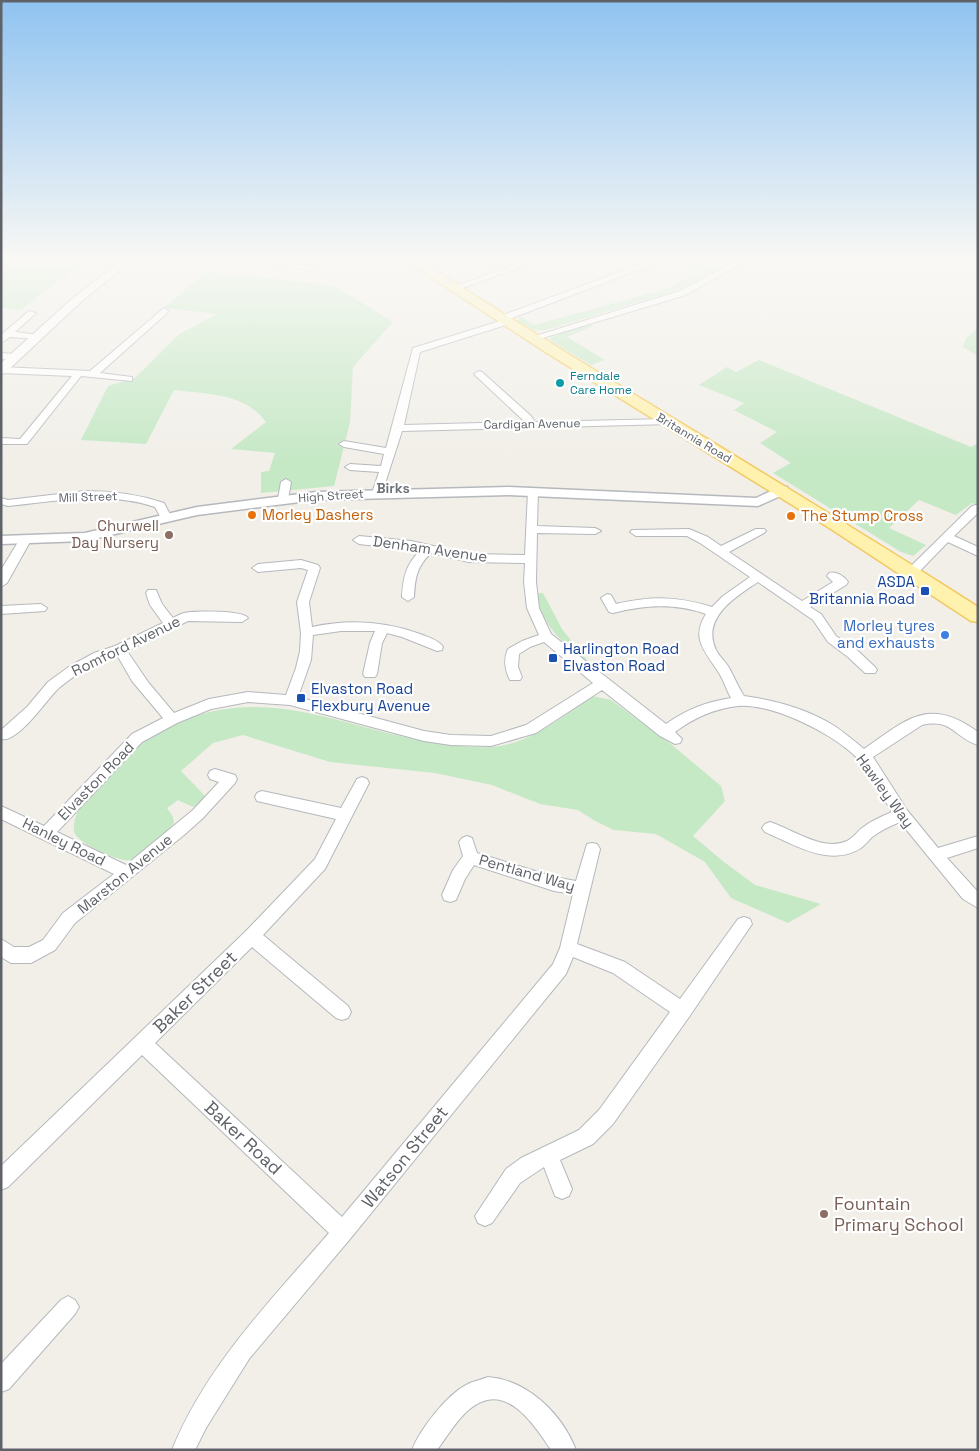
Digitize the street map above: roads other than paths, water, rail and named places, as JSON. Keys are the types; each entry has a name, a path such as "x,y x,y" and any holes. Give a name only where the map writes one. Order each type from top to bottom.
{"main road":[{"path":"1,370 46,328"},
{"name":"Britannia Road","path":"515,328 667,422 782,490 978,616"}],"street":[{"path":"1,340 16,328"},
{"path":"91,375 146,328"},
{"path":"377,493 383,469 398,428 416,350 484,328"},
{"path":"533,338 567,328"},
{"path":"9,334 36,337"},
{"path":"1,356 15,357"},
{"path":"1,370 79,373 129,379"},
{"path":"2,441 23,442 79,373"},
{"path":"479,374 528,418 531,424"},
{"name":"Cardigan Avenue","path":"398,428 667,422"},
{"path":"344,444 390,452"},
{"path":"350,467 383,469"},
{"path":"283,499 286,482"},
{"name":"High Street","path":"1,540 85,537 166,518 283,499 377,493 533,491 758,502 782,490"},
{"path":"533,491 530,582 533,608 546,637 602,683"},
{"name":"Mill Street","path":"1,501 8,503 82,495 114,494 142,497 160,505 166,518"},
{"path":"912,572 978,508"},
{"path":"532,529 595,532"},
{"path":"721,551 760,531"},
{"path":"636,532 689,533 721,551 817,617 832,639 854,654 870,670"},
{"path":"947,537 978,552"},
{"path":"1,582 25,540"},
{"name":"Denham Avenue","path":"360,540 411,545 469,558 531,559"},
{"path":"408,597 410,574 414,562 428,549"},
{"path":"258,568 301,564 314,568 303,602 307,632 307,660 290,700"},
{"path":"802,606 842,582 833,576"},
{"path":"740,701 722,667 709,652 705,633 712,611 737,590 758,577"},
{"path":"152,593 156,606 171,624"},
{"path":"620,620 610,604 668,600 687,602 712,611"},
{"path":"1,610 41,608"},
{"name":"Romford Avenue","path":"5,735 32,711 53,685 99,656 120,649 186,617 242,618"},
{"path":"307,632 332,626 363,625 408,633 437,647"},
{"path":"370,674 376,643 384,628"},
{"path":"515,677 511,667 514,652 526,644 546,637"},
{"path":"120,649 127,663 145,688 172,719"},
{"name":"Hawley Way","path":"602,683 670,736 688,715 706,707 740,701 768,704 827,728 864,756 902,814 935,855 978,901"},
{"name":"Elvaston Road","path":"46,834 137,738 172,719 209,704 240,699 290,700 424,736 451,740 491,741 531,729 602,683"},
{"path":"864,756 914,721 933,717 950,721 965,729 978,740"},
{"name":"Marston Avenue","path":"1,946 11,955 31,955 49,945 69,918 128,873 198,814 230,779 215,775"},
{"name":"Baker Street","path":"1,1180 252,936 320,864 362,783"},
{"path":"262,797 344,815"},
{"name":"Hanley Road","path":"1,812 128,873"},
{"path":"770,828 796,831 818,848 838,850 854,844 866,833 902,814"},
{"path":"935,855 978,842"},
{"name":"Watson Street","path":"184,1450 198,1420 241,1351 343,1232 560,969 568,948 592,849"},
{"name":"Pentland Way","path":"450,895 469,850 554,884 582,889"},
{"path":"485,1216 513,1176 528,1165 586,1137 596,1128 683,1011 744,924"},
{"path":"252,936 342,1012"},
{"path":"568,948 618,966 683,1011"},
{"name":"Baker Road","path":"142,1044 343,1232"},
{"path":"549,1156 562,1189"},
{"path":"1,1381 68,1307"},
{"path":"423,1450 456,1409 473,1394 487,1388 502,1389 519,1395 544,1421 565,1450"}],"place":[{"name":"Ferndale Care Home","path":"560,383"},
{"name":"Morley Dashers","path":"252,515"},
{"name":"The Stump Cross","path":"791,516"},
{"name":"Churwell Day Nursery","path":"169,535"},
{"name":"ASDA Britannia Road","path":"925,591"},
{"name":"Morley tyres and exhausts","path":"945,635"},
{"name":"Harlington Road Elvaston Road","path":"553,658"},
{"name":"Elvaston Road Flexbury Avenue","path":"301,698"},
{"name":"Fountain Primary School","path":"824,1214"}],"district":[{"name":"Birks","path":"393,488"}]}
